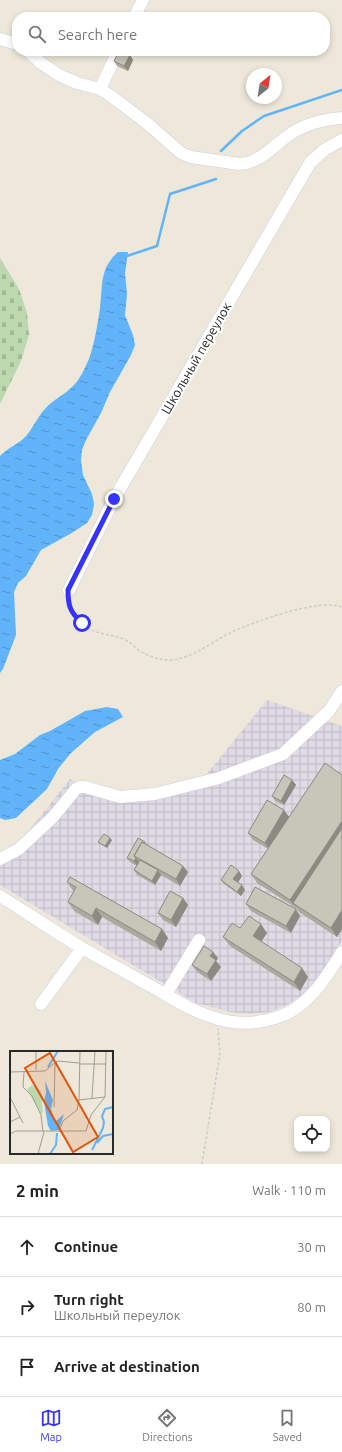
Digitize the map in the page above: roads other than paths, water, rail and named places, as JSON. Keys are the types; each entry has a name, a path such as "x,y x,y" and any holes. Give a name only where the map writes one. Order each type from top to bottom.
{"street":[{"path":"137,12 143,0"},
{"path":"0,39 12,43"},
{"path":"34,56 50,69 67,79 100,89 133,112 181,153 191,157 247,164 297,130 325,120 342,118"},
{"path":"100,89 116,56"},
{"name":"Школьный переулок","path":"68,590 114,499 310,163 324,150 342,140"},
{"path":"0,859 19,849 53,817 76,789 80,787 85,787 120,797 156,794 219,778 283,754 329,711 342,691"},
{"path":"0,896 82,948 201,1013 216,1019 253,1023 270,1020 288,1013 311,996 342,952"},
{"path":"166,994 199,940"},
{"path":"41,1004 82,948"}],"water":[{"path":"118,252 128,252 125,273 127,294 125,315 133,335 135,345 82,450 81,460 83,475 92,494 94,504 92,515 87,523 41,550 26,576 18,583 14,592 16,635 3,669 0,673 0,456 23,439 47,406 70,389 81,376 89,359 94,341 105,271 112,258"},
{"path":"107,707 118,709 123,717 95,732 71,753 58,769 47,789 16,818 5,820 0,818 0,760 15,754 40,735 85,711"}],"waterway":[{"path":"221,151 242,131 264,116 342,90"},
{"path":"124,257 157,246 170,194 216,179"}]}
